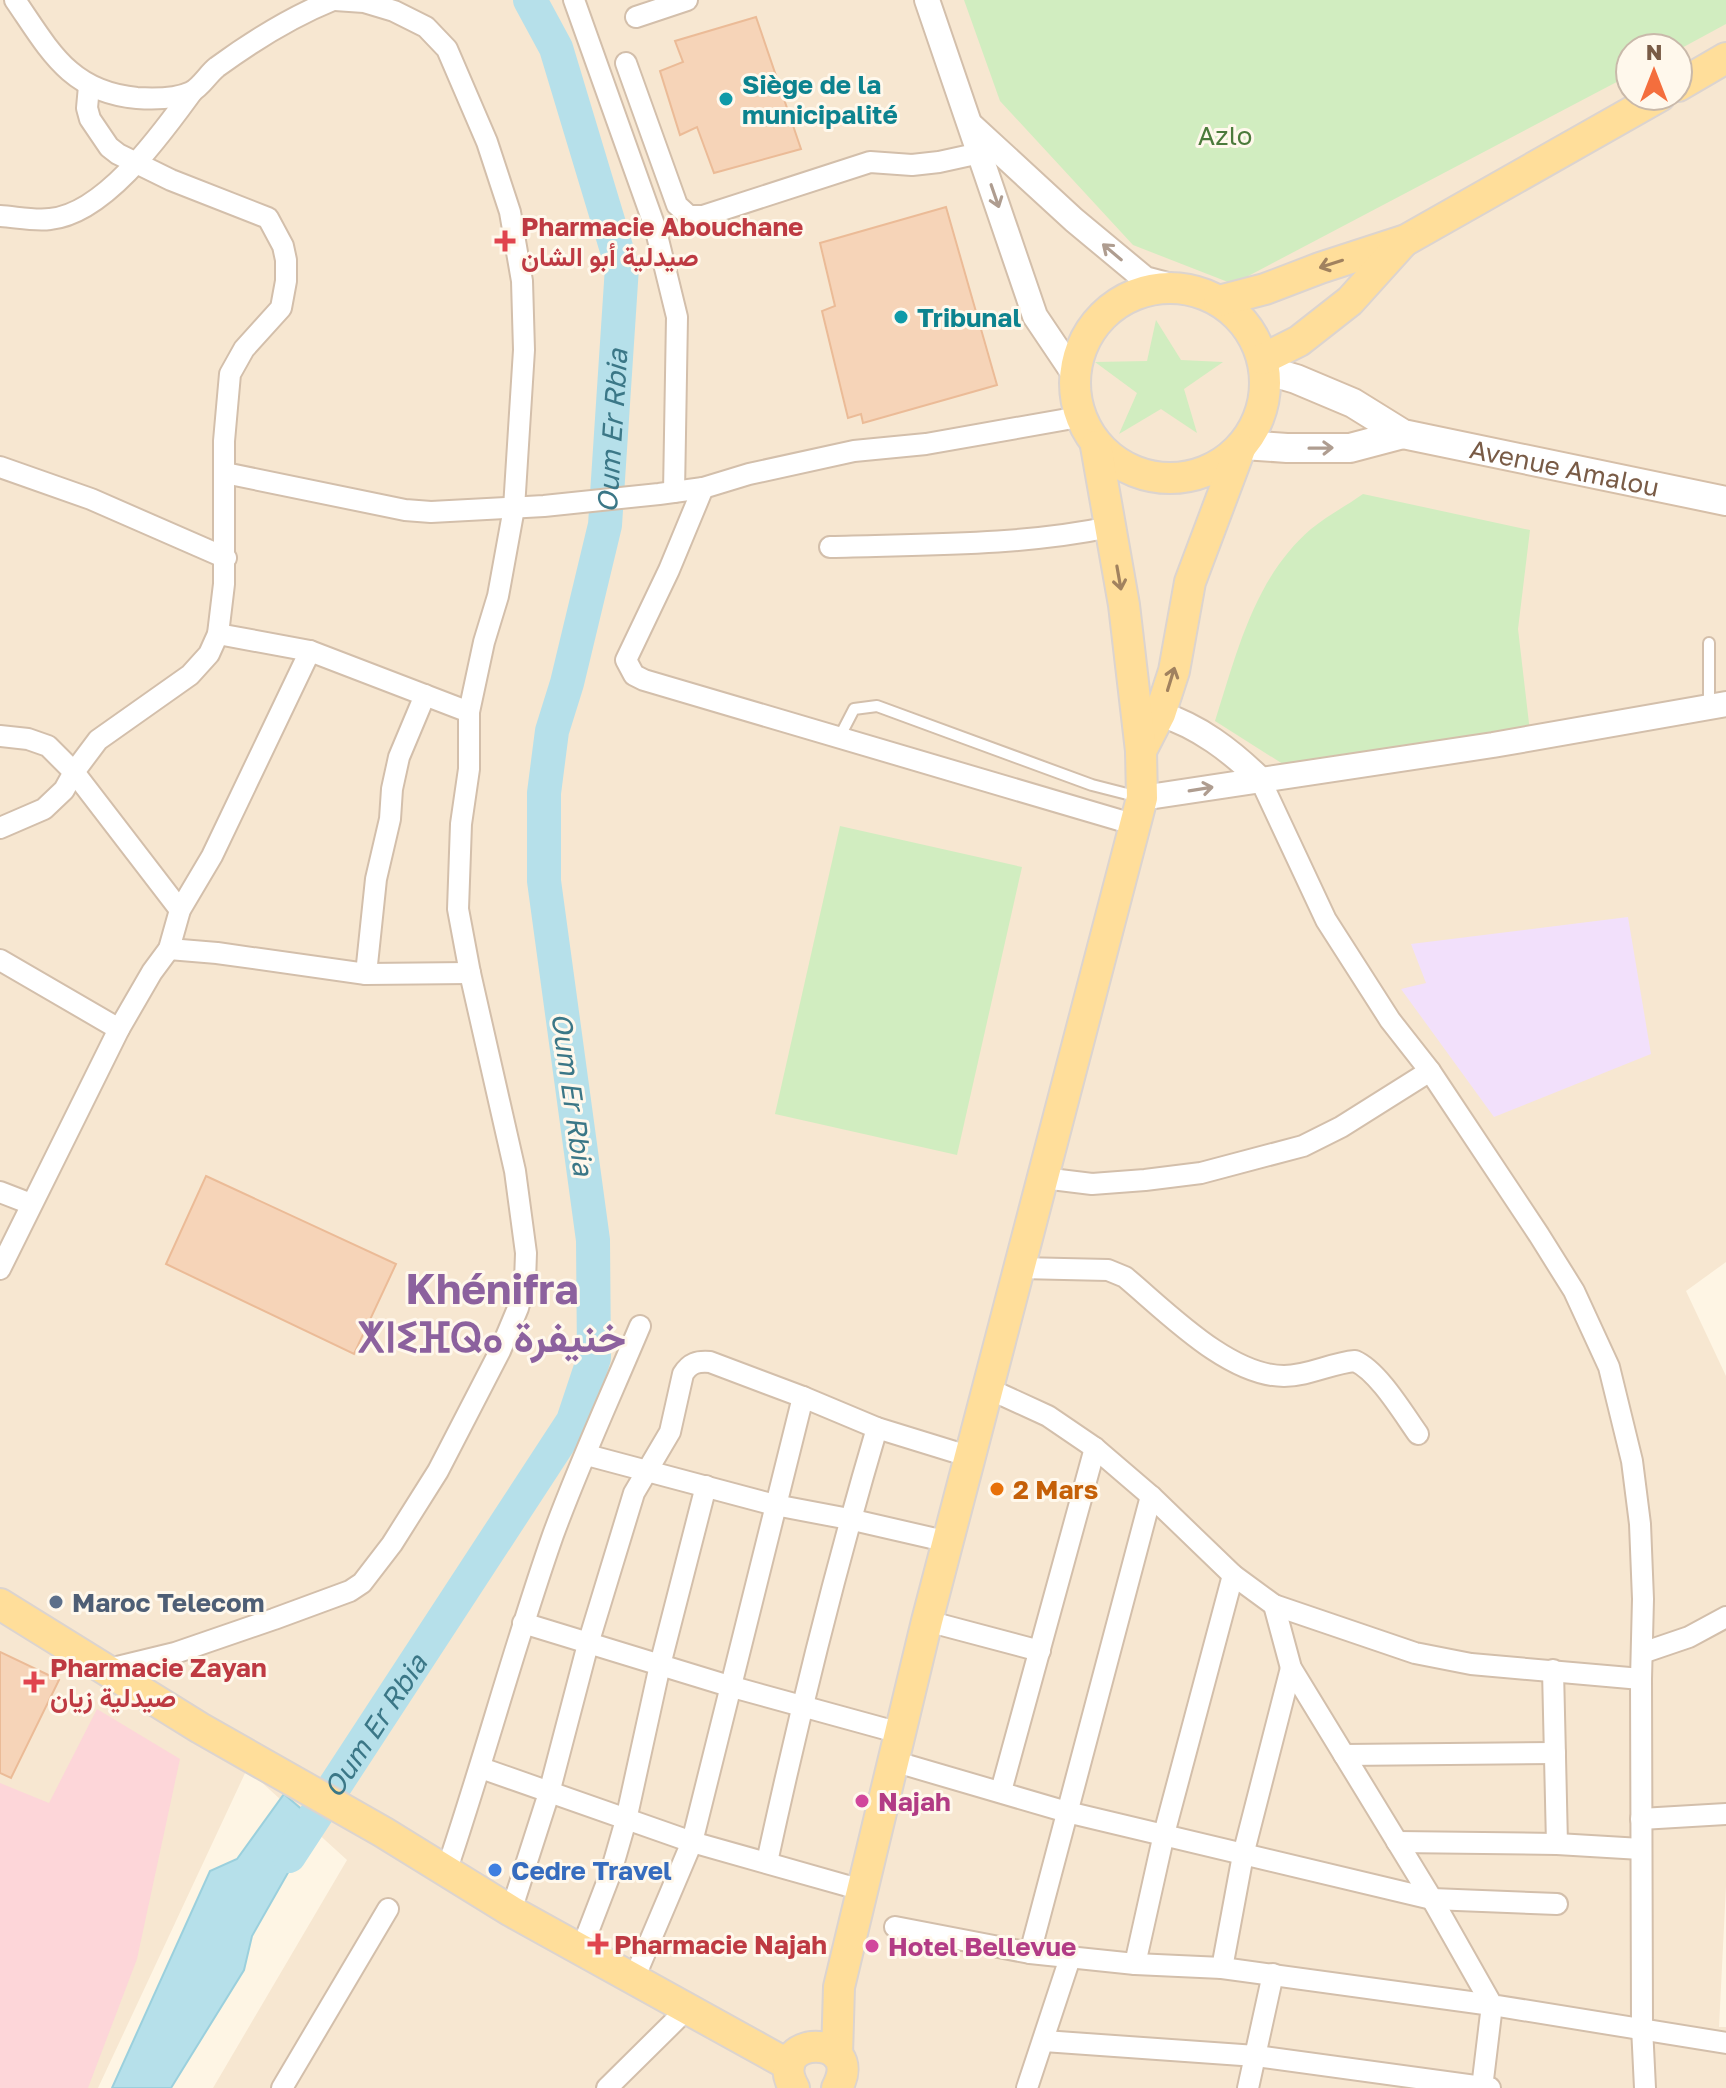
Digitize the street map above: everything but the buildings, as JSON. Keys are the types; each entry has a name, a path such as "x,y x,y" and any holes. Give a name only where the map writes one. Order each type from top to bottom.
{"main road":[{"path":"1694,77 1726,58"},
{"path":"1219,301 1265,289 1406,240 1632,112"},
{"path":"1264,365 1350,301 1406,240"},
{"path":"1141,751 1160,714 1174,671 1190,582 1242,447 1264,404 1264,365 1254,336 1239,316 1200,292 1179,288 1149,290 1121,301 1098,320 1082,345 1074,374 1074,396 1079,417 1096,446 1117,464 1141,475 1168,480 1195,476 1219,466 1242,447 1350,448 1403,434"},
{"path":"1264,365 1339,396 1380,417 1403,434"},
{"name":"Avenue Amalou","path":"1403,434 1726,501"},
{"path":"838,2088 843,2071 837,2055 839,1987 927,1621 1139,811 1141,751 1124,605 1096,446"},
{"path":"0,1604 200,1728 383,1832 511,1911 633,1981 796,2067"},
{"path":"796,2067 839,1987"},
{"path":"796,2067 823,2046 837,2055"}],"street":[{"path":"15,0 57,62 89,86 115,96 151,99 192,92"},
{"path":"0,216 50,219 72,214 93,201 136,164 213,70 282,23 334,0 364,2 394,11 426,27 447,49 487,142 510,212 522,281 524,350 514,508 498,596 469,712 469,769 461,824 458,909 515,1171 526,1253 525,1282 518,1308 500,1351 438,1471 374,1570 350,1591 175,1653 105,1670"},
{"path":"574,0 655,227 673,293 677,317 667,493"},
{"path":"636,17 687,0"},
{"path":"927,0 1035,316 1074,374"},
{"path":"626,63 677,205 689,216 703,216 870,162 912,165 980,153"},
{"path":"0,828 44,809 64,790 98,740 190,675 209,654 218,634 226,558 225,416 230,374 244,349 281,308 286,281 283,246 273,224 261,214 136,164 109,147 90,119 87,108 89,86"},
{"path":"968,122 1074,220 1145,279 1179,288"},
{"path":"225,473 405,510 431,512 514,508 703,488 749,474 854,451 926,444 1079,417"},
{"path":"0,467 91,499 226,558"},
{"path":"703,488 669,570 626,660 634,675 839,738 1139,811 1260,779 1493,745 1718,705"},
{"path":"830,547 953,543 1060,535 1110,527"},
{"path":"218,634 310,651 469,712"},
{"path":"0,1269 119,1029 169,949 180,910 212,856 310,651"},
{"path":"366,974 376,879 390,819 392,789 399,757 425,695"},
{"path":"1160,714 1178,720 1227,748 1260,779 1326,920 1390,1020 1430,1071 1574,1291 1609,1367 1632,1461 1640,1524 1642,2027 1645,2088"},
{"path":"0,736 28,739 48,746 74,772 180,910"},
{"path":"169,949 366,974 470,973"},
{"path":"0,960 119,1029"},
{"path":"1043,1178 1092,1184 1145,1180 1201,1173 1303,1146 1341,1127 1430,1071"},
{"path":"0,1192 31,1204"},
{"path":"1020,1268 1108,1270 1125,1277 1219,1353 1248,1370 1294,1375 1355,1361 1380,1383 1418,1434"},
{"path":"446,1872 481,1768 523,1623 555,1531 640,1326"},
{"path":"511,1911 549,1793 588,1644 634,1493 670,1432 683,1374 693,1364 710,1362 877,1428 971,1457"},
{"path":"989,1389 1048,1416 1095,1448 1151,1496 1233,1575 1274,1605 1415,1653 1471,1664 1641,1679"},
{"path":"633,1981 692,1842 803,1397"},
{"path":"767,1862 801,1705 849,1519 877,1428"},
{"path":"1001,1791 1095,1448"},
{"path":"587,1455 775,1505 949,1542"},
{"path":"581,1950 611,1872 626,1820 660,1665 706,1486"},
{"path":"1030,1953 1151,1496"},
{"path":"1135,1964 1164,1834 1233,1575"},
{"path":"1044,2041 1256,2056 1485,2087 1492,2005 1432,1899 1291,1668 1274,1605"},
{"path":"1642,1653 1689,1637 1726,1617"},
{"path":"927,1621 1040,1651"},
{"path":"523,1623 801,1705 1001,1791 1067,1812 1432,1899 1557,1904"},
{"path":"1222,1968 1243,1855 1291,1668"},
{"path":"1553,1670 1557,1844"},
{"path":"1344,1755 1555,1753"},
{"path":"481,1768 692,1842 862,1890"},
{"path":"1641,1819 1726,1814"},
{"path":"1397,1842 1557,1844 1641,1849"},
{"path":"282,2088 388,1909"},
{"path":"895,1927 1030,1953 1273,1974 1642,2027 1726,2043"},
{"path":"1027,2088 1070,1958"},
{"path":"1248,2088 1273,1974"},
{"path":"607,2088 686,2010"}],"lane":[{"path":"1709,643 1718,705"},
{"path":"839,738 854,709 877,706 1092,785 1139,811"}],"shaded area":[{"path":"0,0 1726,0 1726,1262 1686,1291 1726,1376 1726,1886 1719,2027 1726,2027 1726,2088 213,2088 347,1860 247,1769 98,2088 0,2088"},
{"path":"1628,917 1651,1054 1494,1117 1401,989 1426,983 1411,944"},
{"path":"97,1709 180,1759 137,1959 88,2088 0,2088 0,1783 49,1803"}],"green space":[{"name":"Azlo","path":"964,0 1726,0 1726,24 1694,41 1694,32 1614,32 1614,83 1233,284 1133,245 1000,101"},
{"path":"1156,320 1181,360 1223,362 1184,389 1197,433 1161,409 1119,434 1137,393 1095,362 1147,361"},
{"path":"1363,494 1530,530 1518,629 1530,732 1286,766 1215,721 1240,643 1261,593 1275,570 1311,529"},
{"path":"840,826 1022,867 957,1155 775,1114"}],"water":[{"path":"284,1794 318,1820 252,1936 244,1970 171,2088 112,2088 210,1871 237,1859"}],"waterway":[{"name":"Oum Er Rbia","path":"289,1856 573,1421 594,1358 593,1240 544,881 544,793 552,731 567,683 605,525 622,267 556,48 530,0"}],"place":[{"name":"Siège de la municipalité","path":"726,99"},
{"name":"Pharmacie Abouchane صيدلية أبو الشان","path":"505,241"},
{"name":"Tribunal","path":"901,317"},
{"name":"2 Mars","path":"997,1489"},
{"name":"Maroc Telecom","path":"56,1602"},
{"name":"Pharmacie Zayan صيدلية زيان","path":"34,1682"},
{"name":"Najah","path":"862,1801"},
{"name":"Cedre Travel","path":"495,1870"},
{"name":"Pharmacie Najah","path":"598,1944"},
{"name":"Hotel Bellevue","path":"872,1946"}],"district":[{"name":"Khénifra ⵅⵏⵉⴼⵕⴰ خنيفرة","path":"492,1312"}]}
